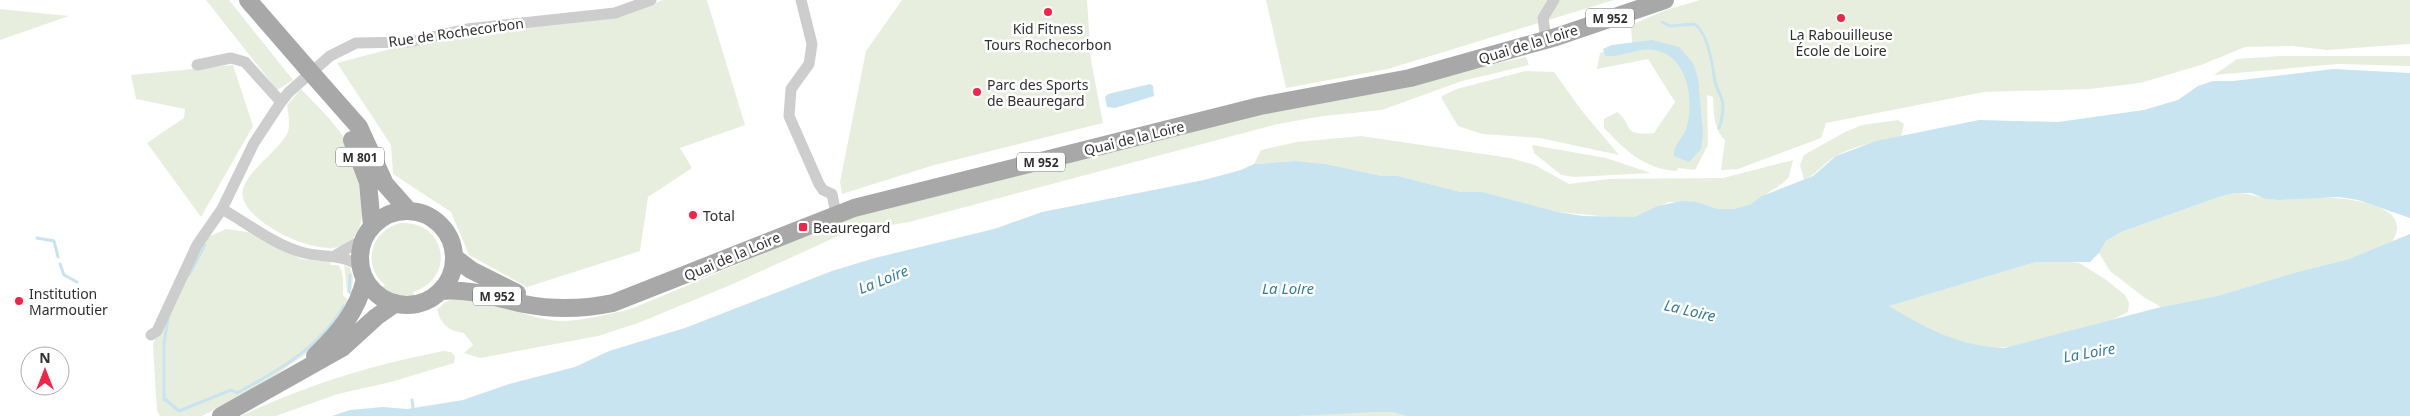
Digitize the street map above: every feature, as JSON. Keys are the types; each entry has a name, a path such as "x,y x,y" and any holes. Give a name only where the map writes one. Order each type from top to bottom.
{"main road":[{"name":"M 801","path":"248,0 359,127 385,184 408,210"},
{"name":"Quai de la Loire","path":"552,307 594,307 629,298 836,214 1246,110 1410,78 1546,40 1665,0"},
{"name":"M 801","path":"329,93 353,141 365,171 370,194 368,232"},
{"path":"299,372 332,340 351,317 358,303 363,273 361,248 368,232 388,215 408,210 422,213 440,225 452,243 453,270 440,291 417,304 396,303 383,298 373,290 363,273"},
{"name":"M 952","path":"454,257 492,281 552,307"},
{"name":"M 952","path":"440,291 476,291 525,304 552,307"},
{"path":"221,416 342,348 376,317 396,303"}],"street":[{"name":"Rue de Rochecorbon","path":"151,335 157,331 197,245 222,209 254,143 281,102 293,88 330,56 356,43 403,42 467,29 615,12 651,0"},
{"path":"801,0 811,33 812,51 809,64 791,89 789,116 819,184 824,190 832,194 836,214"},
{"path":"1546,40 1543,18 1554,0"},
{"path":"197,65 232,58 245,62 281,102"},
{"path":"222,209 300,252 336,255 353,261 363,273"},
{"path":"336,255 368,232"}],"green space":[{"path":"206,0 229,0 293,80 277,90"},
{"path":"663,0 707,0 745,125 680,148 692,168 648,197 640,251 527,287 469,255 451,212 393,174 391,145 337,63 451,33 632,12"},
{"name":"Parc des Sports de Beauregard","path":"902,0 1087,0 1091,60 1103,123 931,166 842,194 840,182 866,51"},
{"path":"1266,0 1614,0 1388,69 1286,88"},
{"path":"1700,0 2410,0 2410,44 2327,50 2292,46 2245,47 2201,65 2140,83 2090,89 1984,92 1826,123 1821,138 1738,169 1721,170 1725,140 1716,125 1713,97 1707,95 1708,145 1695,170 1678,168 1677,171 1655,167 1636,157 1620,144 1604,128 1604,119 1617,112 1632,131 1643,134 1654,133 1675,102 1648,59 1597,69 1600,53 1632,43 1631,25 1666,10"},
{"path":"0,9 69,16 0,40"},
{"path":"2280,56 2410,56 2410,66 2338,64 2214,75 2237,59"},
{"path":"1526,57 1529,65 1462,81 1382,110 1323,116 1278,124 909,222 848,232 733,284 638,323 598,336 480,358 464,353 473,345 464,333 454,331 446,326 437,310 444,303 453,299 476,300 535,317 563,321 589,318 631,309 855,215 1278,109"},
{"path":"233,65 253,126 201,217 147,143 184,118 185,109 136,99 131,75"},
{"path":"1525,71 1554,72 1582,111 1619,155 1540,138 1482,134 1458,126 1442,99 1442,96 1457,89"},
{"path":"301,89 330,120 346,141 356,164 360,180 362,211 360,226 354,237 345,245 333,248 319,247 287,237 258,219 248,208 243,198 243,190 252,173 287,134 289,123 287,105"},
{"path":"1898,120 1904,124 1901,137 1843,152 1804,180 1800,165 1804,155 1845,132 1862,125"},
{"path":"1361,136 1510,158 1535,165 1569,184 1608,179 1723,178 1793,160 1789,177 1751,204 1734,209 1718,209 1697,202 1669,202 1634,217 1621,218 1558,212 1483,192 1461,192 1398,176 1382,176 1326,164 1296,161 1254,164 1261,150 1297,142"},
{"path":"1532,145 1606,158 1651,173 1575,177 1561,175 1534,153"},
{"path":"2235,193 2274,200 2329,198 2353,200 2385,210 2395,220 2397,228 2392,242 2349,259 2297,272 2217,296 2161,307 2145,298 2110,271 2099,253 2106,241 2121,232"},
{"path":"400,223 416,225 428,231 436,240 440,251 440,263 436,275 427,285 413,292 414,296 398,296 382,289 385,285 373,268 373,250 376,241 390,227"},
{"path":"226,229 248,232 301,259 330,262 331,265 338,265 343,275 343,295 351,303 348,309 310,351 246,393 202,416 160,416 157,411 153,344 195,255 208,237"},
{"path":"2061,261 2079,263 2105,279 2125,295 2129,303 2128,312 2112,320 2045,339 2008,347 1992,348 1978,347 1954,340 1931,330 1888,306 2036,262"},
{"path":"344,265 350,268 353,277 351,296 347,291"},
{"path":"443,351 451,352 455,356 454,363 391,382 338,394 276,416 241,416 290,395 340,377"},
{"path":"1342,412 1393,412 1406,416 1298,416"}],"water":[{"path":"1652,40 1679,47 1693,63 1698,78 1703,133 1701,149 1689,162 1674,156 1675,148 1686,129 1690,106 1686,81 1675,61 1666,54 1648,49 1605,56 1603,49 1612,45"},
{"name":"La Loire","path":"2333,69 2410,73 2410,218 2358,200 2339,197 2279,200 2266,199 2251,193 2235,193 2121,232 2106,241 2099,253 2090,262 2036,262 1889,306 1916,322 1944,335 1973,344 2004,348 2161,307 2217,296 2297,272 2349,259 2410,234 2410,416 1406,416 1393,412 1375,412 1298,416 332,416 350,410 383,407 407,409 463,400 509,384 575,367 609,351 685,328 832,271 875,258 994,229 1042,212 1204,180 1241,170 1254,164 1296,161 1326,164 1382,176 1398,176 1461,192 1483,192 1558,212 1583,216 1634,217 1658,206 1681,201 1697,202 1718,209 1734,209 1751,204 1762,196 1813,176 1836,156 1876,141 1979,120 2058,122 2144,110 2178,100 2198,86 2213,81 2233,81"},
{"path":"1150,84 1153,86 1154,96 1115,108 1107,107 1105,97 1108,94"}],"waterway":[{"path":"1662,22 1670,26 1694,24 1703,34 1709,50 1715,82 1722,98 1722,116 1719,128"},
{"path":"37,238 54,241 58,257"},
{"path":"189,275 205,245"},
{"path":"60,264 64,275 77,282"},
{"path":"349,292 350,275"},
{"path":"164,398 179,411 231,390 237,393 297,357 323,334 344,306"},
{"path":"164,400 164,343 168,319"},
{"path":"412,400 413,408"}],"place":[{"name":"Kid Fitness Tours Rochecorbon","path":"1048,12"},
{"name":"La Rabouilleuse École de Loire","path":"1841,18"},
{"name":"Parc des Sports de Beauregard","path":"977,92"},
{"name":"Total","path":"693,215"},
{"name":"Beauregard","path":"803,227"},
{"name":"Institution Marmoutier","path":"19,301"}]}
